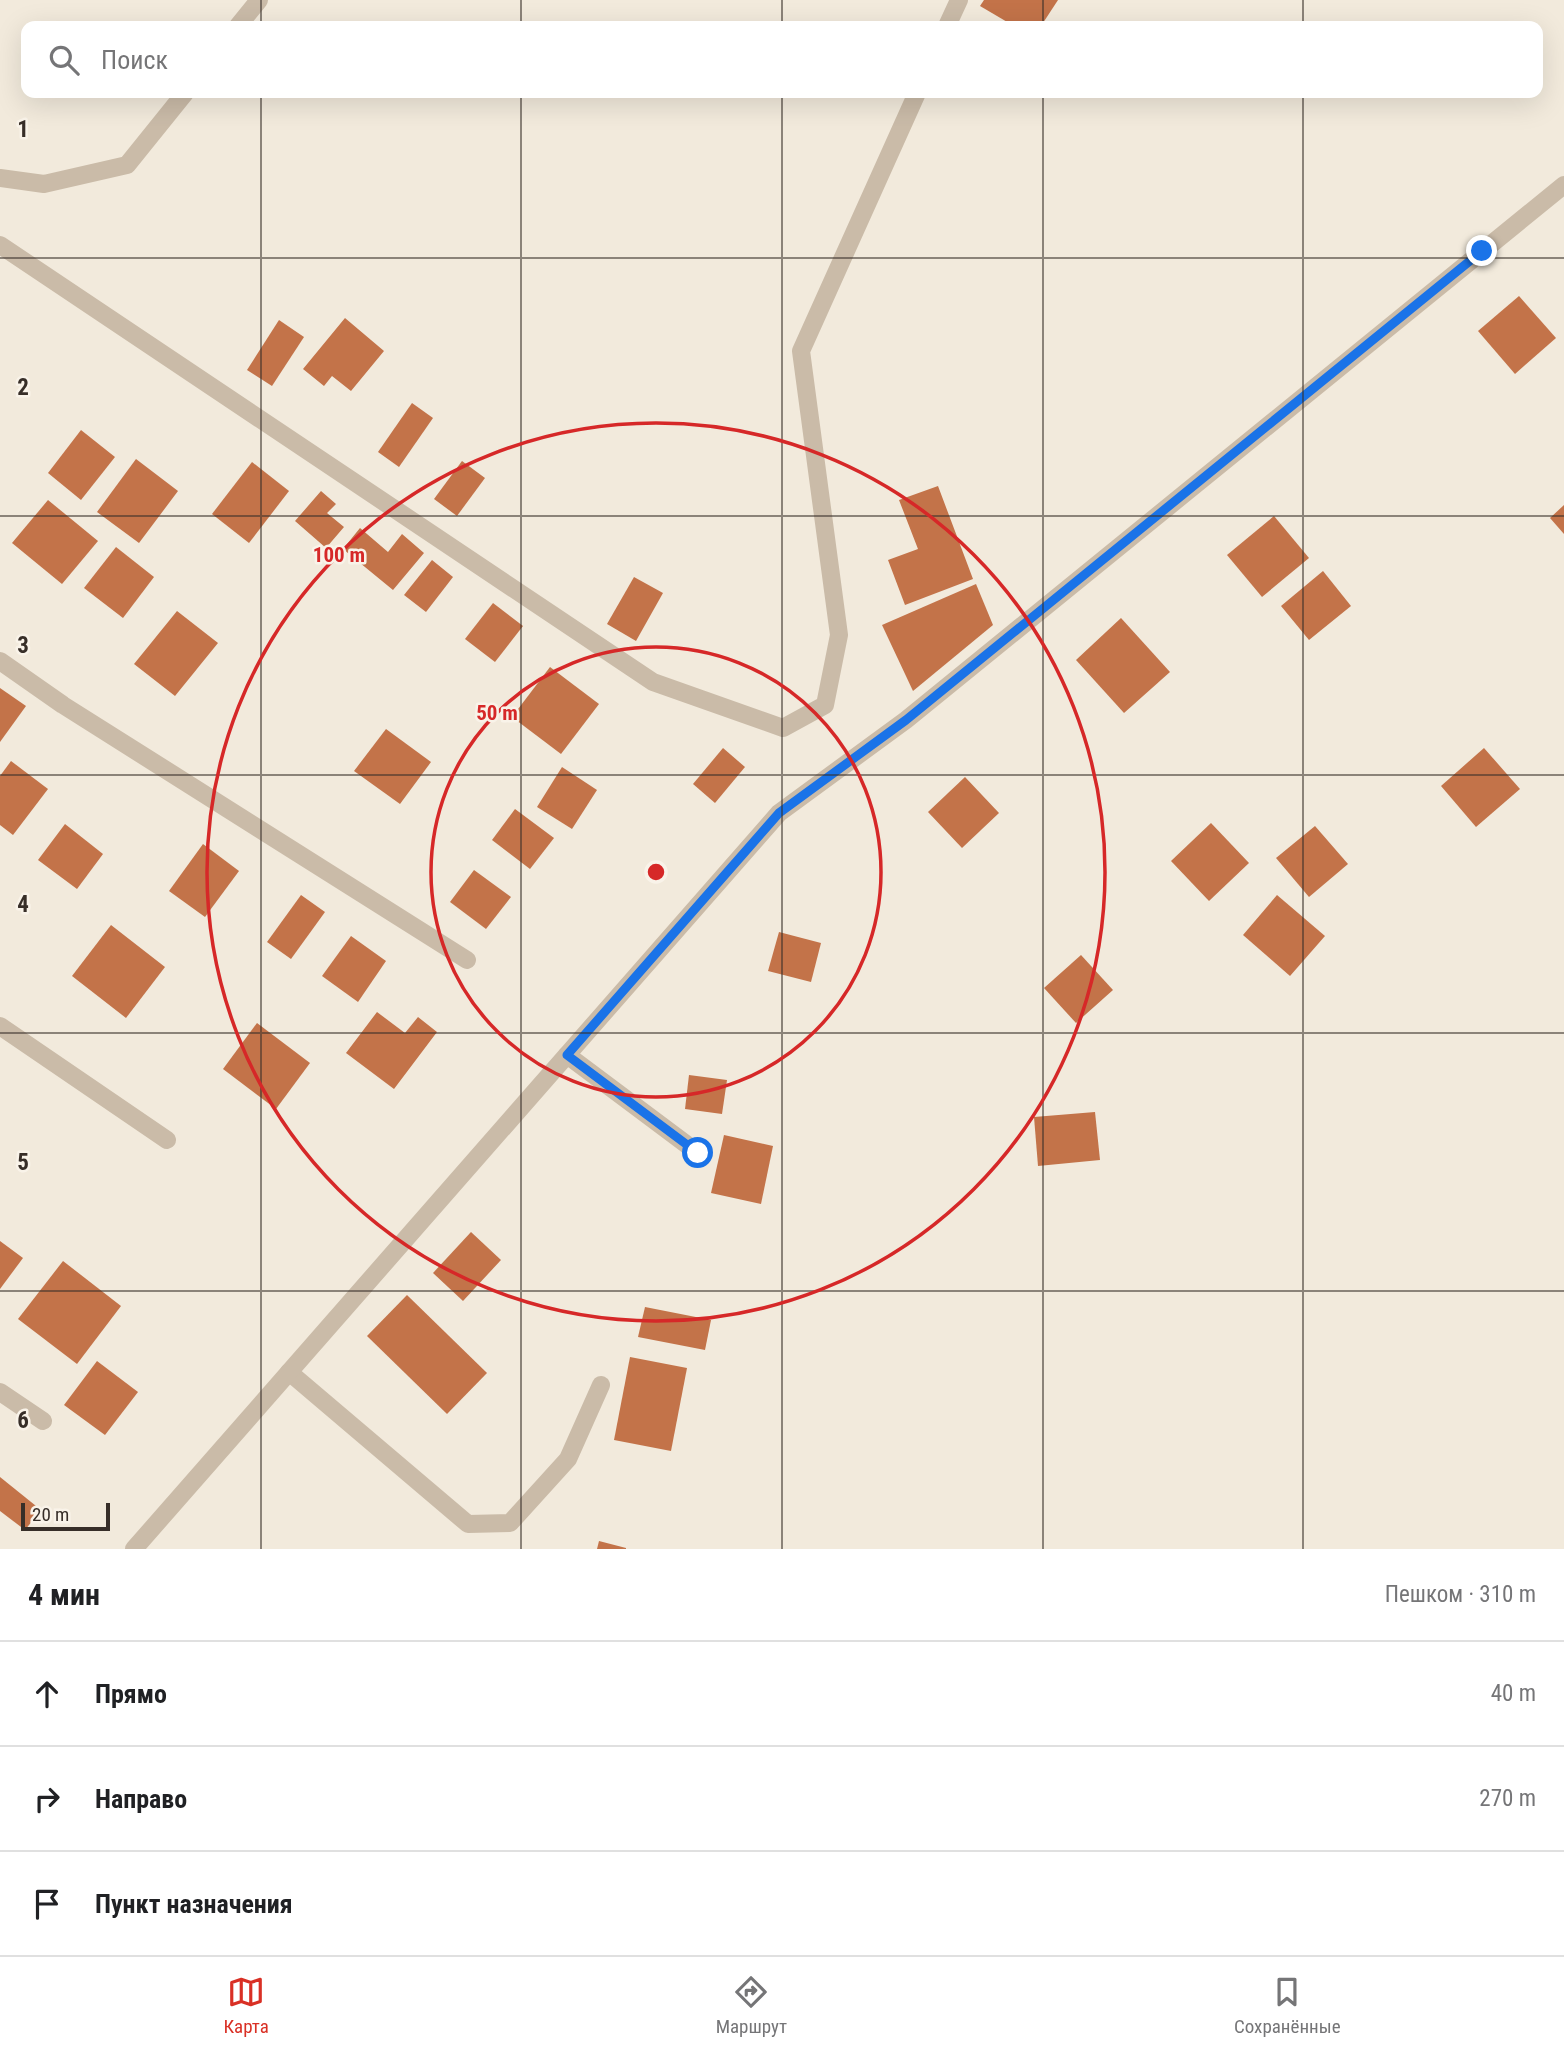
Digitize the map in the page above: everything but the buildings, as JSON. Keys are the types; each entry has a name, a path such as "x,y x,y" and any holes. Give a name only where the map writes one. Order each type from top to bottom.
{"street":[{"path":"242,21 259,0"},
{"path":"949,21 959,0"},
{"path":"0,178 44,184 127,164 180,98"},
{"path":"0,245 653,682 783,728 825,705 839,635 801,351 915,98"},
{"path":"134,1549 779,813 906,720 1564,186"},
{"path":"0,661 63,705 467,960"},
{"path":"0,1027 167,1140"},
{"path":"567,1055 698,1153"},
{"path":"289,1372 468,1524 510,1523 568,1459 601,1385"},
{"path":"0,1392 43,1421"}],"route":[{"path":"698,1153 567,1055 779,813 906,720 1482,251"}]}
